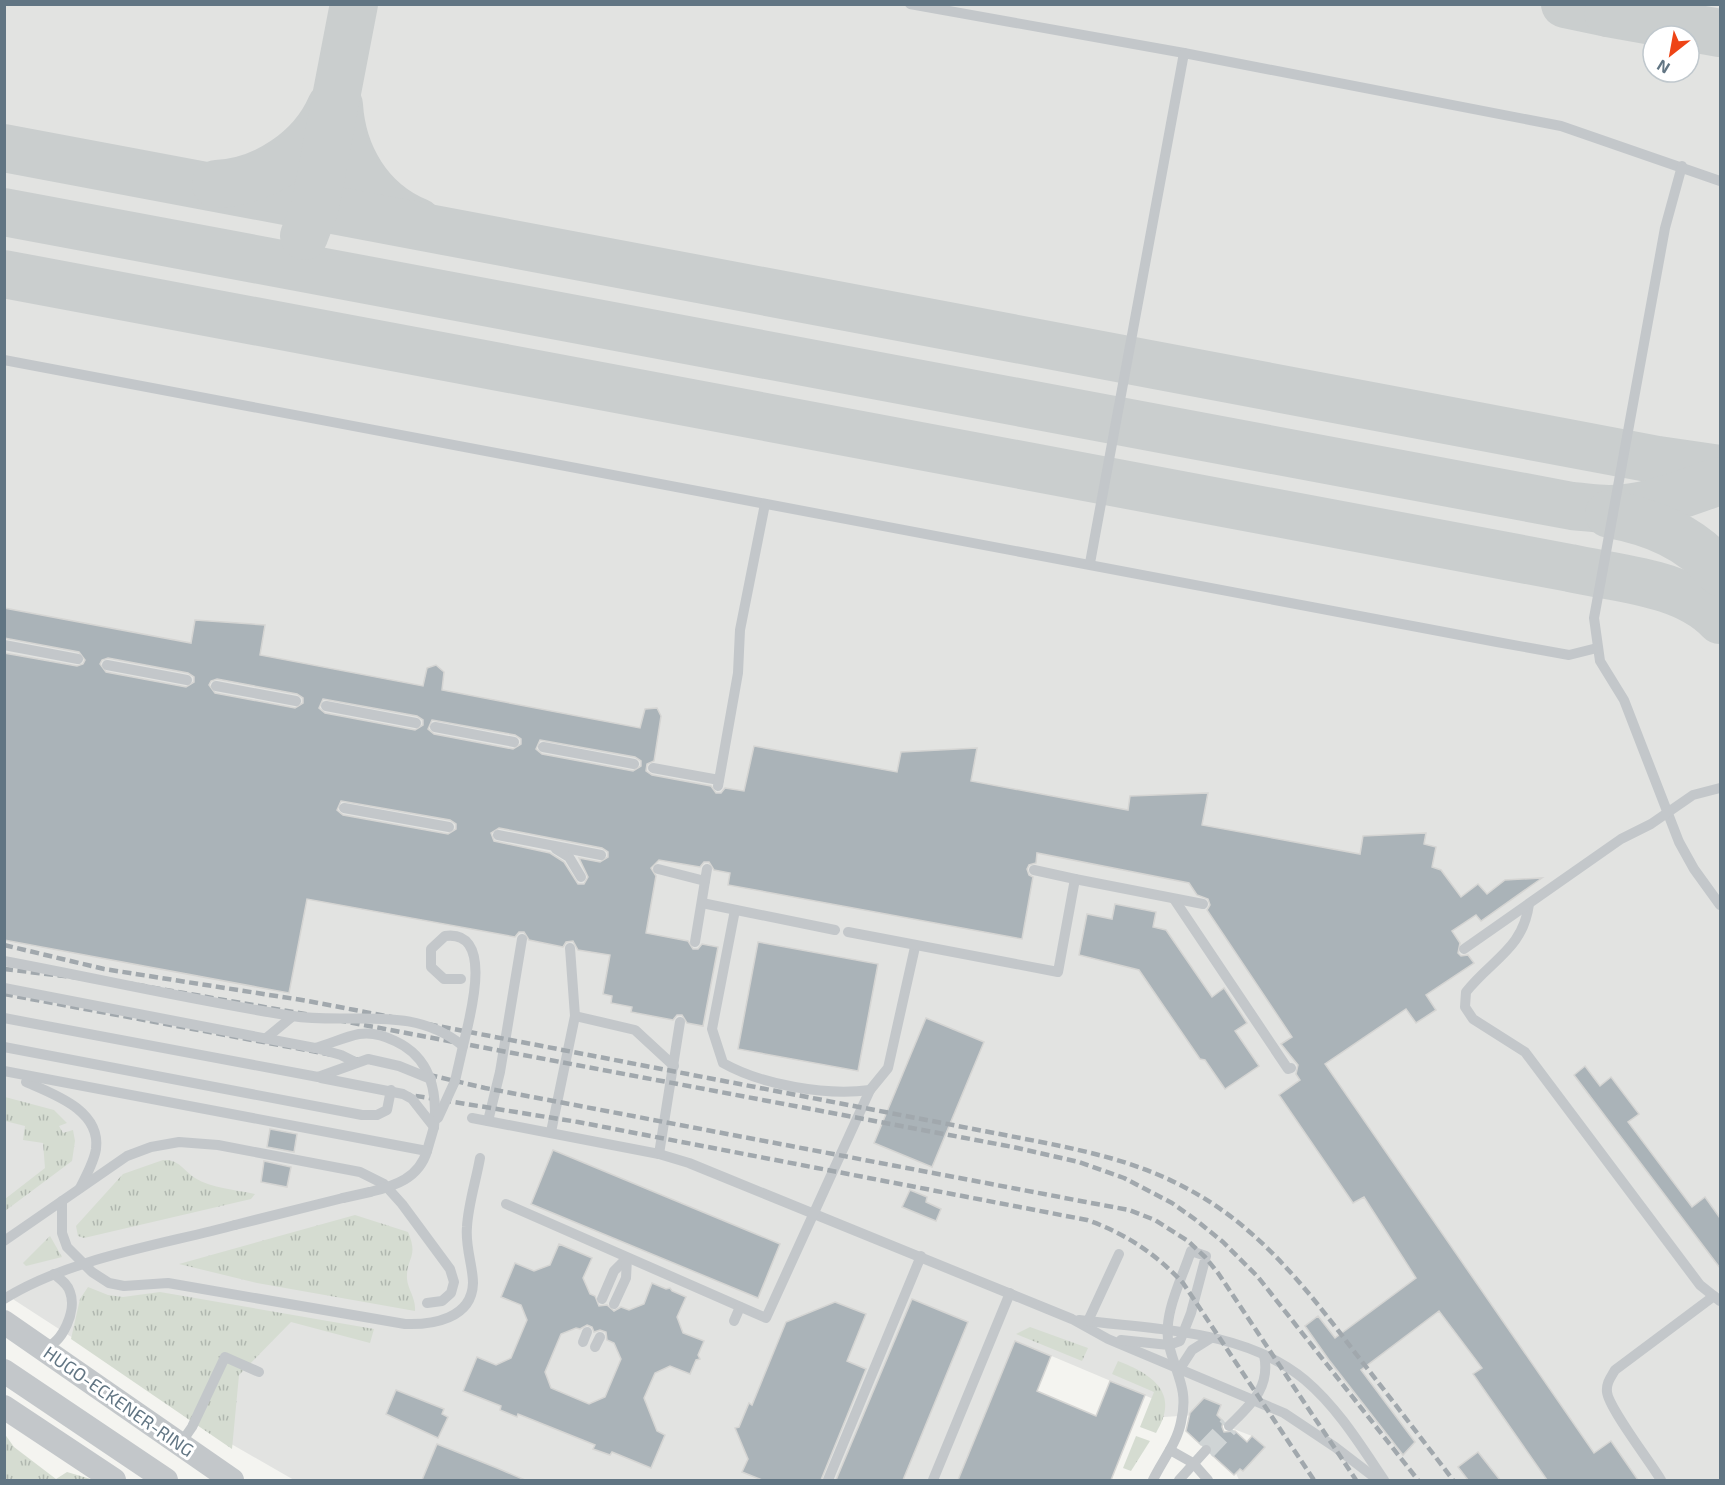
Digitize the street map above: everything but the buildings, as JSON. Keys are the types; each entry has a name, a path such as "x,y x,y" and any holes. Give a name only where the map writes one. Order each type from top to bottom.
{"street":[{"name":"HUGO-ECKENER-RING","path":"4,1322 232,1480"},
{"path":"4,1371 166,1480"},
{"path":"5,1408 114,1480"}],"lane":[{"path":"910,4 1184,53 1561,126 1720,181"},
{"path":"1090,563 1184,53"},
{"path":"1682,166 1671,202 1624,442 1594,618 1597,648 1606,672 1624,700 1667,812 1694,868 1720,904"},
{"path":"4,360 1569,655 1597,648"},
{"path":"653,768 719,783 738,673 740,630 765,504"},
{"path":"4,645 78,659"},
{"path":"107,665 188,680"},
{"path":"216,686 296,701"},
{"path":"326,706 416,723"},
{"path":"435,727 514,742"},
{"path":"543,747 634,764"},
{"path":"1464,949 1622,839 1693,795 1720,788"},
{"path":"344,808 449,826"},
{"path":"498,835 601,855"},
{"path":"550,846 569,857 581,877"},
{"path":"658,869 705,881"},
{"path":"695,942 707,869"},
{"path":"1034,870 1203,904"},
{"path":"848,932 1058,972 1075,879"},
{"path":"1174,899 1288,1069 1292,1068"},
{"path":"702,903 835,930"},
{"path":"1529,904 1526,924 1521,933 1466,992 1465,1007 1473,1019 1525,1052 1700,1285 1717,1298 1615,1370 1608,1381 1606,1393 1613,1407 1661,1480"},
{"path":"735,910 712,1029 723,1063 747,1076 844,1094 870,1090"},
{"path":"4,1299 28,1285 82,1264 387,1188 415,1172 427,1151 434,1127 455,1081 476,963 469,944 462,938 445,936 431,949 431,967 444,979 461,979"},
{"path":"488,1121 500,1072 522,939"},
{"path":"506,1204 766,1318 870,1090 888,1068 915,946"},
{"path":"551,1132 575,1016 570,948"},
{"path":"4,961 293,1016 314,1019 382,1017 423,1024 440,1029 463,1046"},
{"path":"4,988 315,1048 341,1055 355,1062"},
{"path":"265,1039 293,1016"},
{"path":"575,1016 635,1030 674,1066"},
{"path":"4,1018 391,1089 412,1100 434,1127"},
{"path":"659,1154 680,1022"},
{"path":"315,1048 359,1034 382,1036 412,1050 423,1061 431,1079 436,1105 434,1127"},
{"path":"4,1047 362,1115 377,1115 387,1110 391,1089"},
{"path":"318,1077 362,1059 399,1066 431,1079"},
{"path":"4,1071 427,1151"},
{"path":"26,1082 69,1102 79,1110 93,1130 96,1151 80,1189"},
{"path":"472,1118 659,1154 723,1175 1072,1319 1108,1339 1284,1413 1378,1480"},
{"path":"4,1241 136,1152 188,1140 360,1172 384,1184 402,1204 453,1274 453,1289 447,1298 438,1303 427,1303"},
{"path":"62,1201 64,1240 73,1256 114,1285 168,1283 405,1324 440,1322 463,1308 470,1296 473,1283 466,1226 480,1158"},
{"path":"1108,1339 1169,1345 1180,1341 1206,1256 1191,1251 1171,1311 1169,1345 1179,1370 1184,1395 1182,1420 1170,1450 1153,1480"},
{"path":"1089,1321 1119,1254"},
{"path":"828,1480 921,1256"},
{"path":"602,1299 614,1271 627,1258"},
{"path":"615,1304 626,1278 627,1258"},
{"path":"43,1349 55,1344 60,1338 72,1306 71,1293 54,1274"},
{"path":"933,1480 1010,1293"},
{"path":"734,1321 740,1307"},
{"path":"1072,1319 1184,1333 1233,1342 1264,1356 1307,1381 1354,1436 1384,1480"},
{"path":"1179,1370 1192,1350 1211,1338"},
{"path":"1229,1426 1254,1400 1265,1382 1267,1369 1264,1356"},
{"path":"181,1443 192,1427 225,1357 259,1372"},
{"path":"1179,1480 1206,1449"},
{"path":"1170,1450 1193,1463 1208,1480"}],"shaded area":[{"path":"4,5 1720,5 1720,1480 1239,1480 1230,1460 1252,1436 1197,1415 1163,1417 1163,1403 1016,1341 958,1480 294,1480 200,1426 147,1386 5,1294"}],"green space":[{"path":"5,1097 54,1110 67,1123 59,1126 63,1133 73,1130 75,1141 72,1161 5,1211 5,1199 45,1168 43,1143 23,1140 25,1126 5,1121"},
{"path":"163,1160 177,1163 195,1178 209,1184 255,1194 251,1199 84,1238 78,1236 76,1226 123,1174"},
{"path":"355,1215 408,1232 412,1252 407,1279 415,1311 257,1283 179,1264"},
{"path":"50,1236 62,1257 26,1266 23,1263"},
{"path":"88,1287 108,1295 123,1297 160,1292 374,1329 370,1343 291,1322 239,1375 232,1449 71,1339 80,1299"},
{"path":"1030,1327 1088,1348 1082,1361 1016,1334"},
{"path":"1118,1361 1152,1379 1164,1396 1163,1419 1156,1433 1140,1427 1154,1392 1112,1374"},
{"path":"4,1433 14,1447 56,1479 67,1472 94,1480 5,1480"},
{"path":"1136,1436 1150,1441 1131,1471 1123,1468"}],"taxiway":[{"path":"304,236 315,207 354,4"},
{"path":"1565,4 1608,13 1639,10"},
{"path":"1608,13 1720,33"},
{"path":"339,105 346,142 361,175 385,202 418,222"},
{"path":"216,184 252,177 284,161 312,136 323,122 331,106"},
{"path":"4,148 1658,460 1720,469"},
{"path":"4,212 1572,506 1609,509 1638,506 1720,481"},
{"path":"4,274 1630,579 1688,597 1705,607 1720,620"},
{"path":"1609,514 1670,533 1696,549 1720,572"}],"tunnel":[{"path":"1206,1450 1229,1426"}],"railway":[{"path":"4,945 104,969 308,1001 1041,1142 1096,1154 1150,1171 1211,1202 1258,1239 1279,1260 1319,1306 1453,1480"},
{"path":"4,969 132,984 305,1014 1013,1147 1079,1162 1124,1178 1172,1203 1196,1220 1223,1242 1258,1277 1418,1480"},
{"path":"4,994 387,1065 485,1088 1129,1210 1155,1220 1188,1241 1205,1257 1356,1480"},
{"path":"4,1020 379,1090 578,1122 1087,1220 1127,1238 1162,1263 1183,1283 1314,1480"}]}
